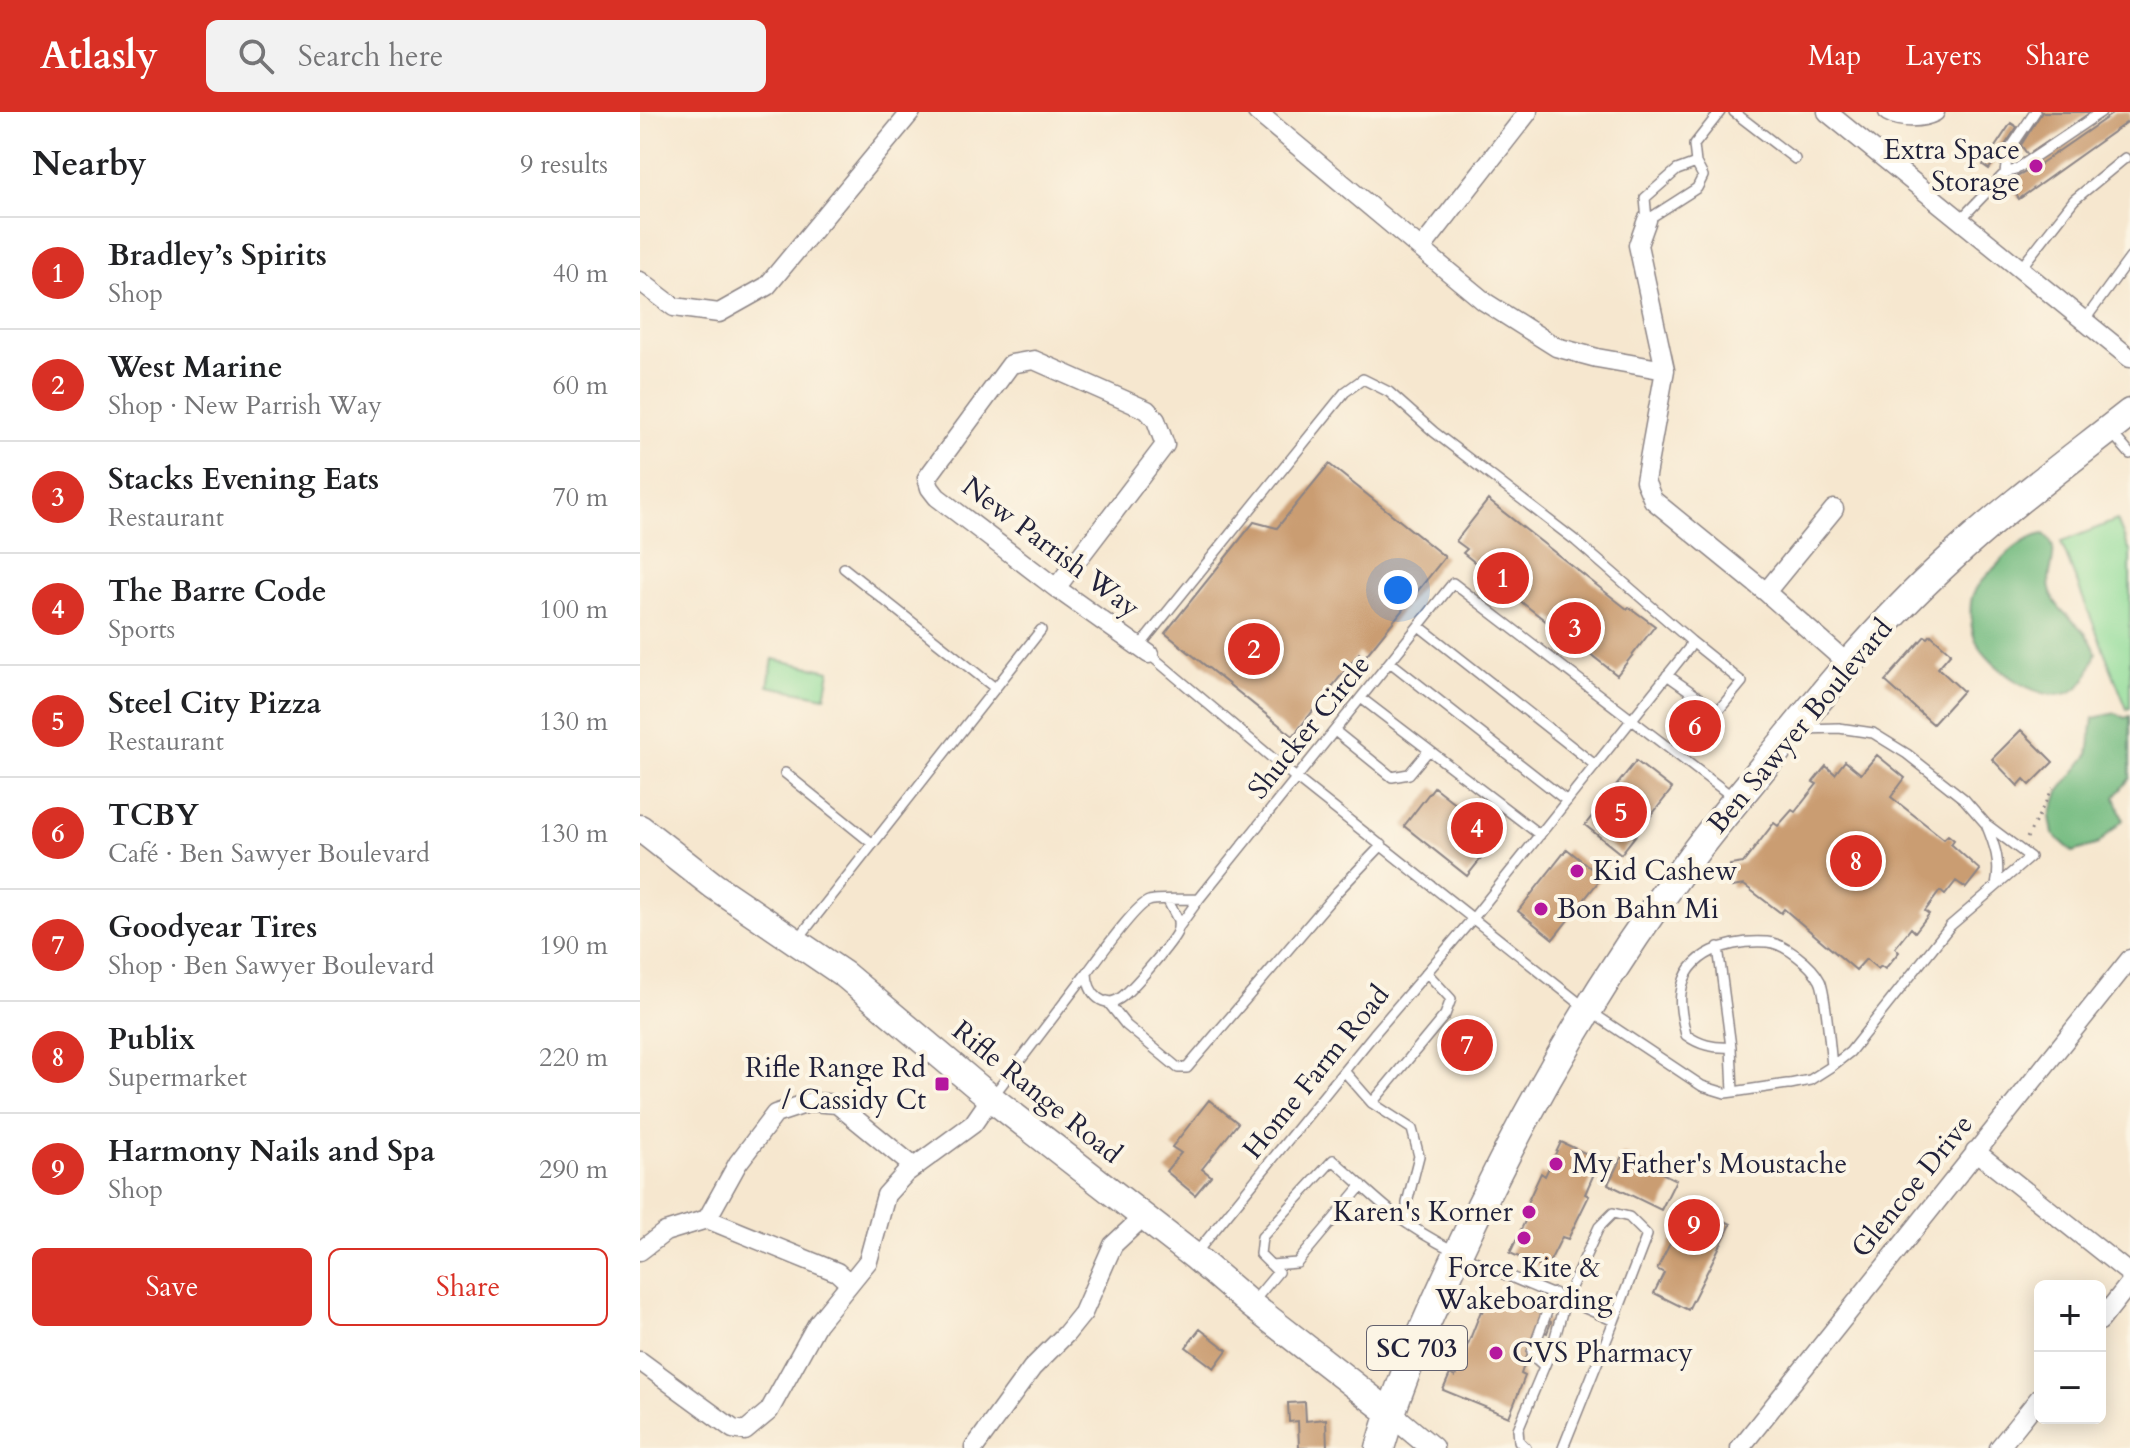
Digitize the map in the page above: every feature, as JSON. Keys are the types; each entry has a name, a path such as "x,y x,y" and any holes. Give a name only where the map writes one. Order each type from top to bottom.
{"main road":[{"name":"Ben Sawyer Boulevard","path":"1380,1448 1390,1413 1502,1158 1588,1010 1692,856 1847,663 1948,560 2119,421"},
{"name":"Rifle Range Road","path":"640,828 714,886 845,975 991,1098 1390,1413"}],"street":[{"path":"640,281 674,307 719,313 767,286 911,112"},
{"path":"1257,112 1485,302 1556,347 1665,370"},
{"path":"1421,249 1528,112"},
{"path":"1827,112 2130,358"},
{"path":"1888,112 1899,118 1935,112"},
{"path":"1647,220 1638,245 1665,370 1645,481 1653,500 1847,663"},
{"name":"New Parrish Way","path":"1056,588 1165,445 1156,420 1147,410 1034,360 1011,364 927,478 930,488 937,497 1056,588 1144,651"},
{"path":"1766,592 1834,509"},
{"name":"Glencoe Drive","path":"1740,1448 2130,959"},
{"path":"640,1361 733,1429 745,1431 769,1411 817,1324 868,1261 886,1195 914,1167 973,1124 991,1098"},
{"path":"707,1219 738,1163 775,1114 811,1102 837,1104 914,1167"},
{"path":"1975,1151 2130,1274"},
{"path":"974,1448 1032,1368 1083,1313 1113,1245 1143,1217"},
{"path":"640,1251 665,1232 707,1219 795,1253 837,1272 849,1283"},
{"path":"2106,1313 2130,1283"},
{"path":"1999,1448 2034,1404"},
{"path":"1390,1413 1432,1448"}],"lane":[{"path":"1696,163 1677,170 1645,198 1647,220 1697,188 1703,176 1696,163 1694,145 1720,112"},
{"path":"1734,112 1795,159"},
{"path":"2005,173 2008,152 2035,112"},
{"path":"1960,220 2005,173 2015,170 2101,112"},
{"path":"2020,269 2074,200 2125,158"},
{"path":"2084,321 2130,258"},
{"path":"1667,675 1718,711 1742,682 1576,541 1434,432 1389,392 1363,379 1345,392 1144,651 1296,778 1588,1010 1702,1086 1725,1093 1810,1080 1832,1066 1850,1052 1950,926 2030,857 1986,824 1964,799 1907,754 1873,733 1839,728 1794,729"},
{"path":"2119,421 2130,454"},
{"path":"844,568 995,688"},
{"name":"Shucker Circle","path":"1107,1001 1123,996 1175,936 1199,899 1453,583 1632,720"},
{"path":"1419,626 1595,765"},
{"path":"796,942 1041,630"},
{"name":"Home Farm Road","path":"1194,1256 1474,917 1689,648 1691,641"},
{"path":"1390,662 1567,801"},
{"path":"1361,698 1540,835"},
{"path":"1632,720 1737,800"},
{"path":"1335,731 1392,777 1409,774 1429,750"},
{"path":"785,773 873,844"},
{"path":"1986,824 1997,849 1999,869 1996,886"},
{"path":"1087,973 1091,993 1107,1001 1126,1025 1178,1068 1187,1068 1338,891 1382,845"},
{"path":"991,1098 1143,903 1160,899 1199,899"},
{"path":"1168,901 1178,920 1178,928"},
{"path":"1731,1047 1697,1043 1686,1035 1681,990 1690,969 1702,955 1718,947 1767,942 1779,945 1808,966 1821,982 1832,1066"},
{"path":"1718,947 1731,1047 1733,1092"},
{"path":"1372,1103 1445,1015 1451,999 1427,973"},
{"path":"1067,999 1091,993"},
{"path":"1344,1071 1372,1103 1412,1129 1419,1156 1407,1203 1408,1224"},
{"path":"1250,1304 1278,1272 1260,1254 1262,1237 1278,1227 1320,1180 1333,1160 1408,1224 1458,1253 1614,1321"},
{"path":"1271,1265 1297,1263 1362,1185"},
{"path":"1339,1195 1348,1201"},
{"path":"1322,1213 1332,1220"},
{"path":"1526,1448 1519,1441 1518,1429 1544,1366 1566,1298 1599,1227 1613,1213 1629,1217 1647,1235 1563,1448"},
{"path":"1310,1228 1320,1235"},
{"path":"1297,1242 1308,1250"},
{"path":"1544,1366 1532,1352 1554,1293"}],"path":[{"path":"2021,850 2053,788"}],"green space":[{"path":"2117,520 2130,552 2130,708 2127,709 2061,542"},
{"path":"2044,534 2053,547 2049,577 2051,593 2060,608 2092,643 2096,653 2084,681 2076,689 2063,694 2034,690 2005,673 1982,650 1975,639 1972,624 1972,597 1980,583 2013,549"},
{"path":"773,659 830,671 825,697 768,686"},
{"path":"2116,713 2125,718 2130,716 2130,778 2115,797 2123,820 2098,844 2073,852 2053,834 2050,817 2059,792 2088,755 2093,718"}],"building":[{"path":"2042,112 2091,112 2028,155 2021,145"},
{"path":"2115,112 2130,112 2130,120 2019,199 2009,184 2013,182 2011,180 2037,166"},
{"path":"2011,123 2017,127 1989,169 1983,165"},
{"path":"1329,464 1445,557 1364,658 1359,653 1293,736 1165,633 1254,522 1277,528"},
{"path":"1488,500 1627,609 1629,607 1655,626 1617,675 1557,628 1560,623 1551,616 1547,622 1496,582 1500,576 1491,569 1488,573 1463,553 1467,549 1456,541"},
{"path":"1931,635 1951,653 1938,668 1963,691 1933,724 1885,681 1925,636 1928,638"},
{"path":"1694,708 1715,725 1700,747 1681,730"},
{"path":"2021,730 2053,762 2030,785 2024,779 2018,786 1992,759"},
{"path":"1877,755 1905,778 1891,797 1944,839 1948,835 1954,840 1951,844 1980,870 1966,888 1956,881 1945,895 1940,891 1925,911 1929,914 1915,932 1911,928 1895,948 1899,952 1885,969 1881,966 1878,969 1866,959 1856,970 1784,909 1781,913 1744,885 1732,887 1730,865 1743,863 1774,823 1778,826 1792,810 1795,812 1817,784 1813,782 1826,766 1835,774 1845,761 1861,774"},
{"path":"1636,761 1672,789 1621,854 1585,825"},
{"path":"1434,787 1498,837 1467,876 1404,826"},
{"path":"1567,849 1602,877 1553,939 1518,911"},
{"path":"1209,1100 1238,1123 1202,1169 1211,1176 1195,1195 1166,1171 1181,1153 1172,1147"},
{"path":"1561,1142 1600,1160 1585,1194 1589,1196 1568,1239 1562,1237 1546,1269 1510,1253 1526,1219 1521,1216 1541,1173 1545,1176"},
{"path":"1623,1154 1676,1180 1661,1210 1608,1184"},
{"path":"1696,1207 1731,1224 1688,1310 1654,1293 1664,1273 1657,1269 1679,1226 1685,1229"},
{"name":"CVS Pharmacy","path":"1490,1293 1542,1314 1541,1317 1551,1322 1547,1333 1536,1329 1521,1374 1525,1376 1509,1417 1443,1390 1450,1374 1455,1377"},
{"path":"1200,1329 1227,1350 1214,1368 1186,1347"},
{"path":"1305,1402 1306,1421 1326,1419 1327,1448 1299,1448 1298,1421 1289,1422 1288,1403"}],"place":[{"name":"Extra Space Storage","path":"2036,166"},
{"name":"Bradley’s Spirits","path":"1503,578"},
{"name":"Stacks Evening Eats","path":"1575,628"},
{"name":"West Marine","path":"1254,649"},
{"name":"TCBY","path":"1695,726"},
{"name":"Steel City Pizza","path":"1621,812"},
{"name":"The Barre Code","path":"1477,828"},
{"name":"Publix","path":"1856,861"},
{"name":"Kid Cashew","path":"1577,871"},
{"name":"Bon Bahn Mi","path":"1541,909"},
{"name":"Goodyear Tires","path":"1467,1045"},
{"name":"Rifle Range Rd / Cassidy Ct","path":"942,1084"},
{"name":"My Father's Moustache","path":"1556,1164"},
{"name":"Karen's Korner","path":"1529,1212"},
{"name":"Harmony Nails and Spa","path":"1694,1225"},
{"name":"Force Kite & Wakeboarding","path":"1524,1238"},
{"name":"CVS Pharmacy","path":"1496,1353"}]}
